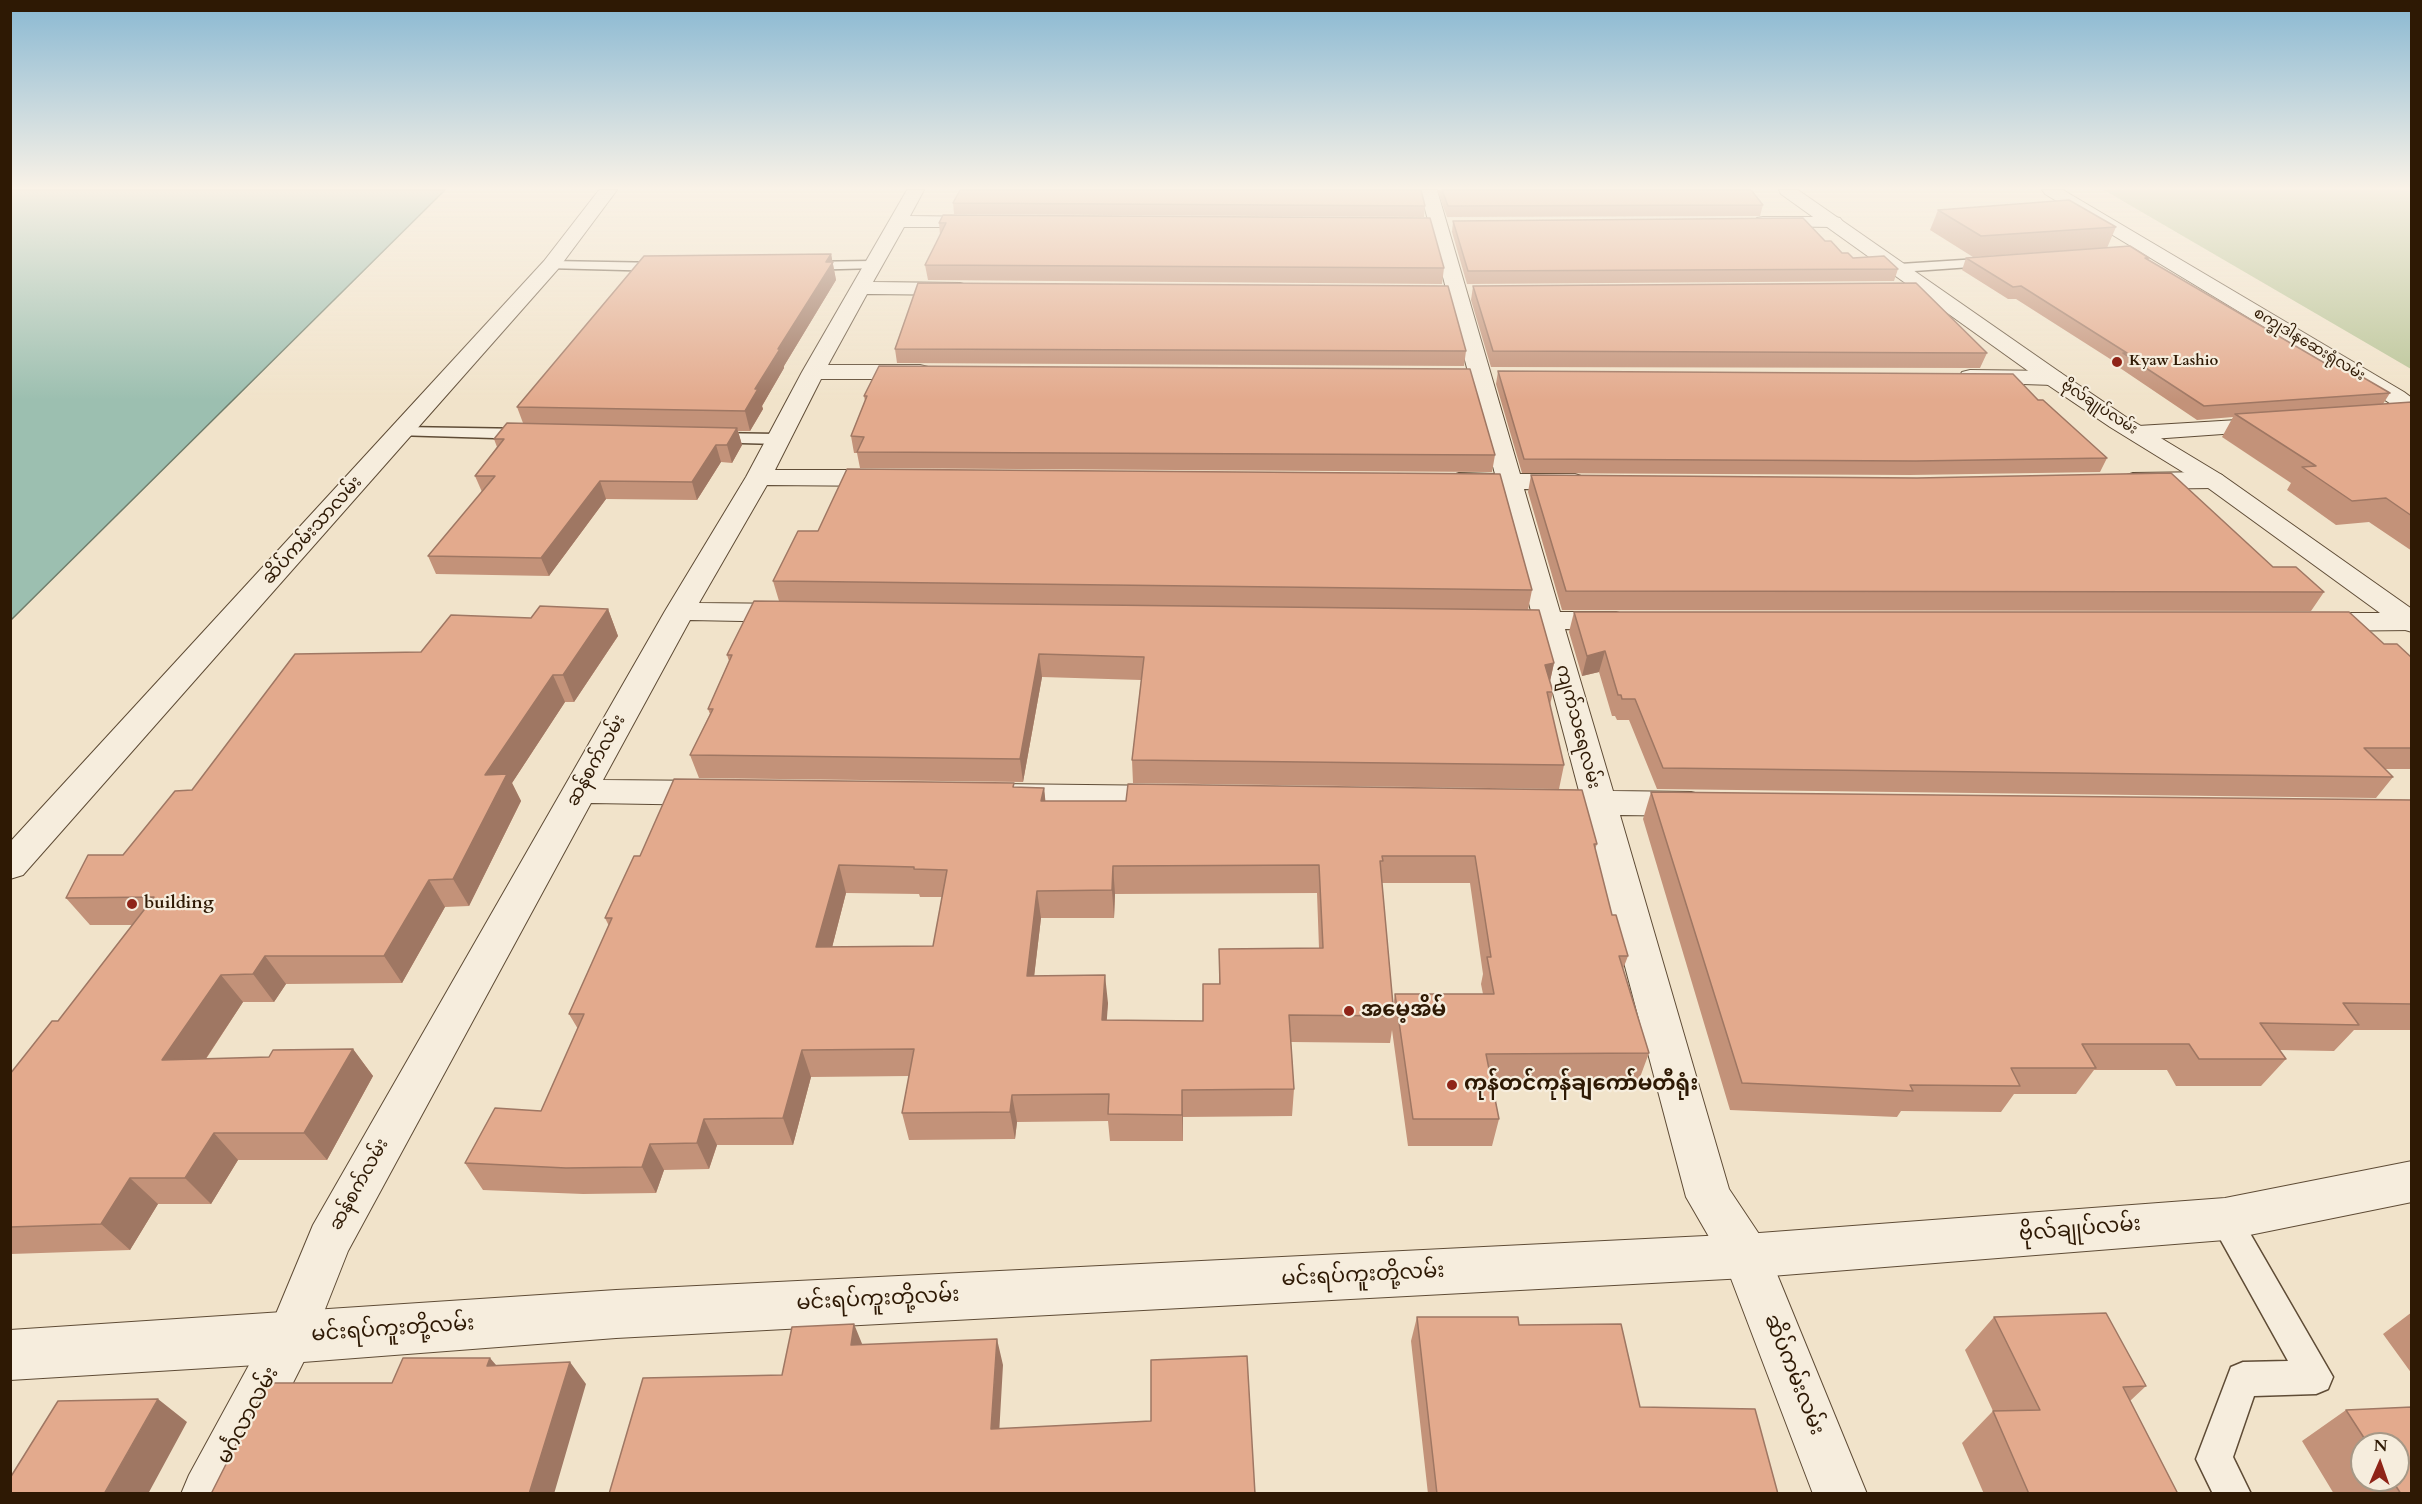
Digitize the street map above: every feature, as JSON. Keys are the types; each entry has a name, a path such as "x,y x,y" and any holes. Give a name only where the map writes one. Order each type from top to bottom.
{"street":[{"name":"ဆိပ်ကမ်းသာလမ်း","path":"10,866 402,432 554,260"},
{"name":"ဆန်စက်လမ်း","path":"290,1338 328,1241 680,611 759,477 813,372 875,260"},
{"name":"ကျက်သရေလမ်း","path":"1448,260 1709,1197 1746,1256"},
{"name":"ဗိုလ်ချုပ်လမ်း","path":"1876,260 1896,279 1928,289 2053,378 2213,480 2411,623"},
{"name":"စက္ခုဒါနဆေးရုံလမ်း","path":"2167,260 2408,403"},
{"path":"866,277 979,289"},
{"path":"813,372 944,372"},
{"path":"1945,377 2053,378"},
{"name":"စက္ခုဒါနဆေးရုံလမ်း","path":"2381,417 2408,403"},
{"path":"2138,433 2289,423"},
{"path":"759,477 914,478"},
{"path":"2108,482 2213,480"},
{"path":"1439,481 1593,482"},
{"path":"680,611 823,613"},
{"path":"1465,620 1644,621"},
{"path":"2290,622 2411,623"},
{"path":"580,791 748,793"},
{"path":"963,796 1203,799"},
{"path":"1514,802 1717,804"},
{"name":"ဗိုလ်ချုပ်လမ်း","path":"1746,1256 2225,1219 2412,1181"},
{"name":"မင်းရပ်ကူးတို့လမ်း","path":"10,1355 290,1338 616,1314 1746,1256"},
{"name":"ဆိပ်ကမ်းလမ်း","path":"1746,1256 1840,1494"},
{"name":"မင်္ဂလာလမ်း","path":"208,1494 290,1338"}],"lane":[{"path":"1896,279 2002,261"},
{"path":"550,265 620,268 678,267"},
{"path":"793,266 866,277"},
{"path":"402,432 543,434"},
{"path":"696,437 778,439"},
{"path":"2225,1219 2316,1377 2243,1379 2214,1459 2233,1494"}],"shaded area":[{"path":"11,260 374,260 11,620"},
{"path":"2224,260 2411,260 2411,369"}],"building":[{"path":"640,260 833,262 778,349 780,349 755,389 758,389 745,411 517,407"},
{"path":"927,260 1442,260 1444,268 925,265"},
{"path":"1465,260 1889,260 1898,269 1468,271"},
{"path":"1970,260 2149,260 2328,365 2340,364 2390,393 2204,406 2123,353 2127,353 2021,286 2013,287"},
{"path":"918,283 1448,286 1466,351 895,349"},
{"path":"1916,283 1987,353 1493,351 1473,286"},
{"path":"879,366 1470,369 1495,455 857,452 864,437 851,436 867,396 864,396"},
{"path":"1498,371 2013,374 2038,400 2043,400 2107,458 1916,461 1524,459"},
{"path":"2412,402 2412,516 2386,498 2352,501 2302,467 2316,466 2235,414"},
{"path":"507,423 737,428 727,445 716,445 692,482 600,481 541,558 428,556 495,476 475,476 504,439 494,439"},
{"path":"847,469 1500,474 1532,590 773,581 798,531 818,531"},
{"path":"2171,473 2273,567 2296,567 2324,592 1566,591 1531,475 1917,478"},
{"path":"754,601 1539,610 1554,663 1545,665 1553,692 1547,692 1564,765 1132,760 1144,657 1039,654 1020,759 690,755 713,709 708,709 732,655 727,655"},
{"path":"540,606 608,609 563,675 553,675 485,775 507,774 453,879 429,880 384,956 265,956 253,974 221,975 162,1060 269,1057 273,1050 353,1049 304,1133 214,1133 185,1178 130,1178 101,1224 10,1227 10,1074 52,1021 58,1021 154,897 66,898 88,855 123,855 175,791 192,790 295,654 421,652 451,615 531,618"},
{"path":"1574,612 2349,612 2384,644 2397,644 2412,658 2412,748 2364,748 2393,777 1663,768 1635,699 1622,699 1621,695 1618,695 1605,651 1587,656"},
{"path":"674,779 1014,783 1013,787 1044,788 1041,801 1126,801 1128,784 1582,790 1597,844 1594,844 1612,915 1616,915 1628,956 1619,956 1649,1053 1486,1054 1499,1119 1413,1119 1395,994 1494,994 1487,957 1491,957 1475,856 1382,856 1383,861 1380,861 1394,1016 1289,1015 1294,1089 1182,1090 1182,1115 1108,1114 1109,1094 1012,1095 1010,1112 902,1113 914,1049 802,1050 783,1118 704,1119 697,1143 650,1144 642,1167 566,1168 465,1163 495,1108 541,1111 584,1014 569,1014 612,918 605,918 634,856 640,856","holes":["839,865 947,870 933,946 816,947","1319,865 1323,948 1219,949 1220,984 1203,984 1203,1021 1102,1020 1105,975 1027,976 1037,891 1112,890 1113,866"]},
{"path":"1651,792 2412,800 2412,1004 2343,1003 2359,1025 2260,1023 2286,1059 2199,1059 2189,1044 2082,1044 2096,1068 2011,1068 2020,1086 1910,1085 1913,1091 1742,1083"},
{"path":"2106,1313 2146,1386 2123,1387 2178,1494 2029,1494 1993,1411 2040,1410 1994,1317"},
{"path":"1417,1317 1518,1317 1519,1325 1621,1324 1640,1407 1755,1409 1778,1494 1437,1494"},
{"path":"854,1324 851,1345 997,1339 991,1429 1151,1421 1151,1360 1247,1356 1255,1494 609,1494 643,1378 782,1375 792,1327"},
{"path":"403,1358 490,1358 487,1366 570,1362 529,1494 211,1494 267,1383 392,1383"},
{"path":"158,1399 104,1494 10,1494 10,1478 58,1401"},
{"path":"2412,1407 2412,1494 2400,1492 2410,1492 2410,1432 2360,1432 2346,1410"}],"place":[{"name":"Kyaw Lashio","path":"2117,362"},
{"name":"building","path":"132,904"},
{"name":"အမေ့အိမ်","path":"1349,1011"},
{"name":"ကုန်တင်ကုန်ချကော်မတီရုံး","path":"1452,1085"}]}
